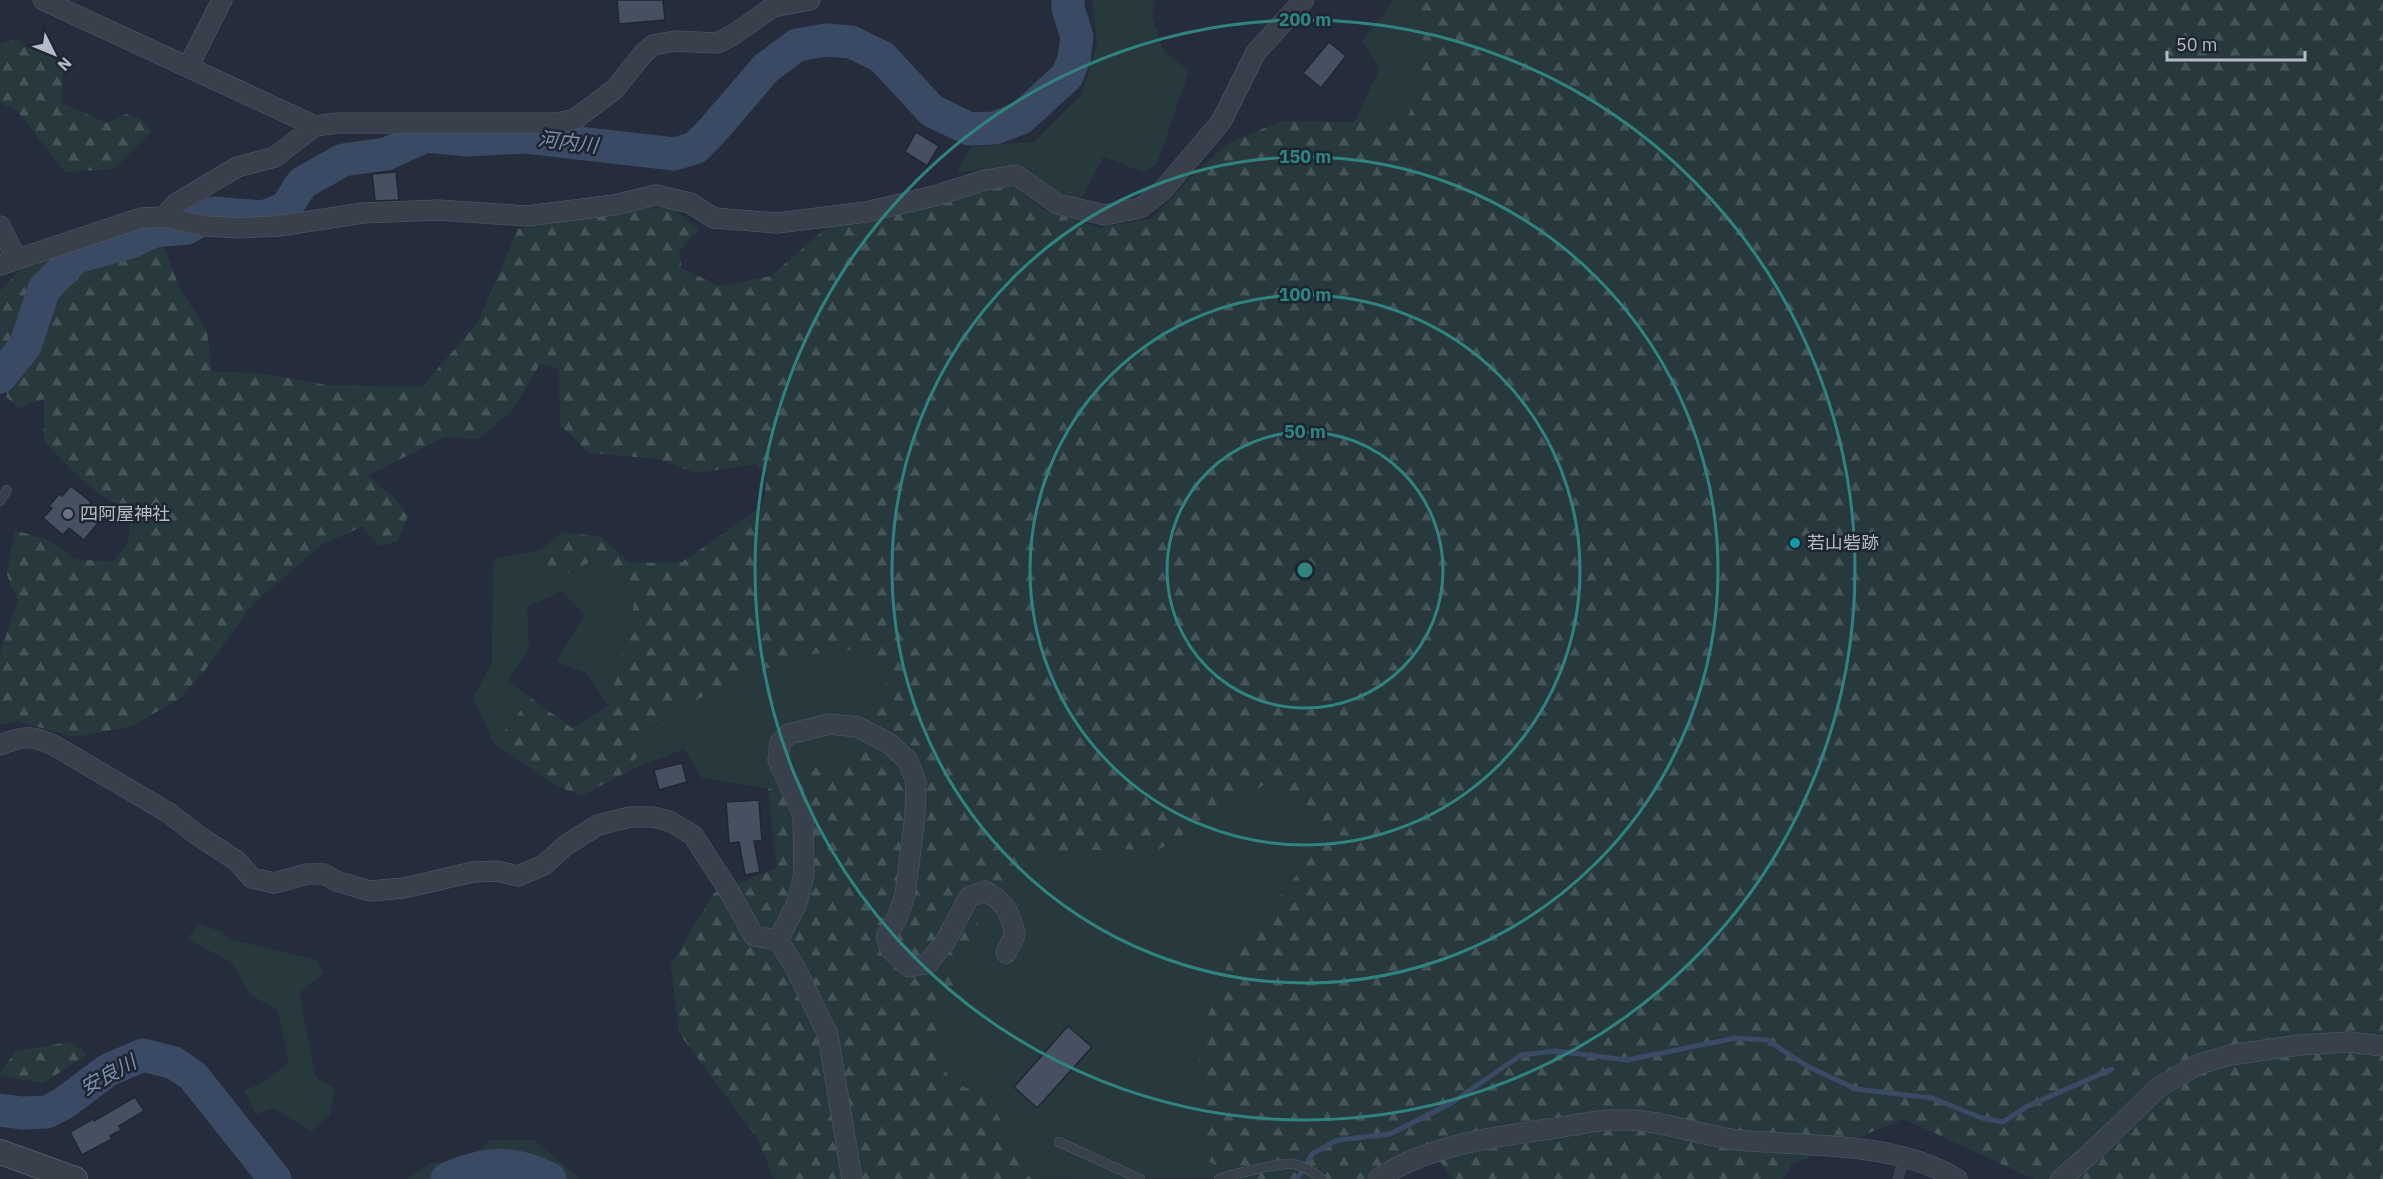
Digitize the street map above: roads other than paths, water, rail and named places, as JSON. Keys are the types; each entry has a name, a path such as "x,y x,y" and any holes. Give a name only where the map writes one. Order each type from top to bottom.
{"street":[{"path":"43,0 315,126 338,123 559,123 575,119 615,89 653,45 675,40 717,43 734,35 773,7 810,0"},
{"path":"188,67 222,0"},
{"path":"0,226 8,261 141,218 171,218 205,226 238,228 279,226 363,213 438,210 527,216 614,205 656,195 690,203 714,218 777,223 866,212 934,196 985,180 1016,175 1058,204 1105,215 1140,208 1162,191 1221,122 1256,52 1304,0"},
{"path":"171,218 175,204 237,167 275,157 315,126"},
{"path":"778,940 797,903 804,875 803,815 778,760 780,743 789,734 829,724 858,727 890,744 908,761 916,782 915,816 905,895 897,918 886,937 890,950 909,967 928,963 945,942 969,897 985,891 1000,899 1012,920 1016,934 1006,953"},
{"path":"0,745 26,736 40,739 57,747 170,813 196,834 237,861 252,878 274,883 307,874 324,874 336,881 370,891 404,888 473,872 496,871 518,876 544,865 566,845 598,825 630,817 653,817 669,821 693,835 729,891 754,936 778,940 795,968 828,1035 852,1179"},
{"path":"2061,1179 2159,1087 2199,1064 2230,1055 2300,1045 2348,1042 2383,1046"},
{"path":"1378,1179 1390,1170 1442,1150 1507,1135 1613,1119 1642,1121 1735,1140 1860,1150 1904,1157 1939,1168 1957,1179"},
{"path":"0,1152 75,1179"}],"lane":[{"path":"0,501 7,490"},
{"path":"1059,1142 1140,1179"},
{"path":"1898,1179 1904,1157"},
{"path":"1219,1179 1232,1174 1292,1164 1318,1176"}],"waterway":[{"name":"河内川","path":"0,377 25,346 44,289 76,257 131,242 154,231 187,228 213,213 263,217 286,208 302,183 343,160 386,154 426,136 469,140 526,137 674,154 695,148 766,68 797,45 826,40 851,42 882,57 932,111 970,129 995,128 1021,118 1067,76 1074,59 1077,37 1068,8 1068,0"},
{"path":"1297,1179 1313,1153 1338,1140 1390,1134 1450,1104 1521,1055 1555,1051 1627,1060 1736,1038 1767,1040 1807,1066 1856,1089 1932,1098 1982,1118 2003,1122 2026,1107 2112,1069"},
{"name":"安良川","path":"0,1110 22,1113 47,1112 64,1103 108,1070 143,1055 174,1063 193,1076 275,1179"},
{"name":"安良川","path":"447,1179 474,1169 499,1166 524,1169 550,1179"}],"place":[{"name":"四阿屋神社","path":"68,514"},
{"name":"若山砦跡","path":"1795,543"}]}
